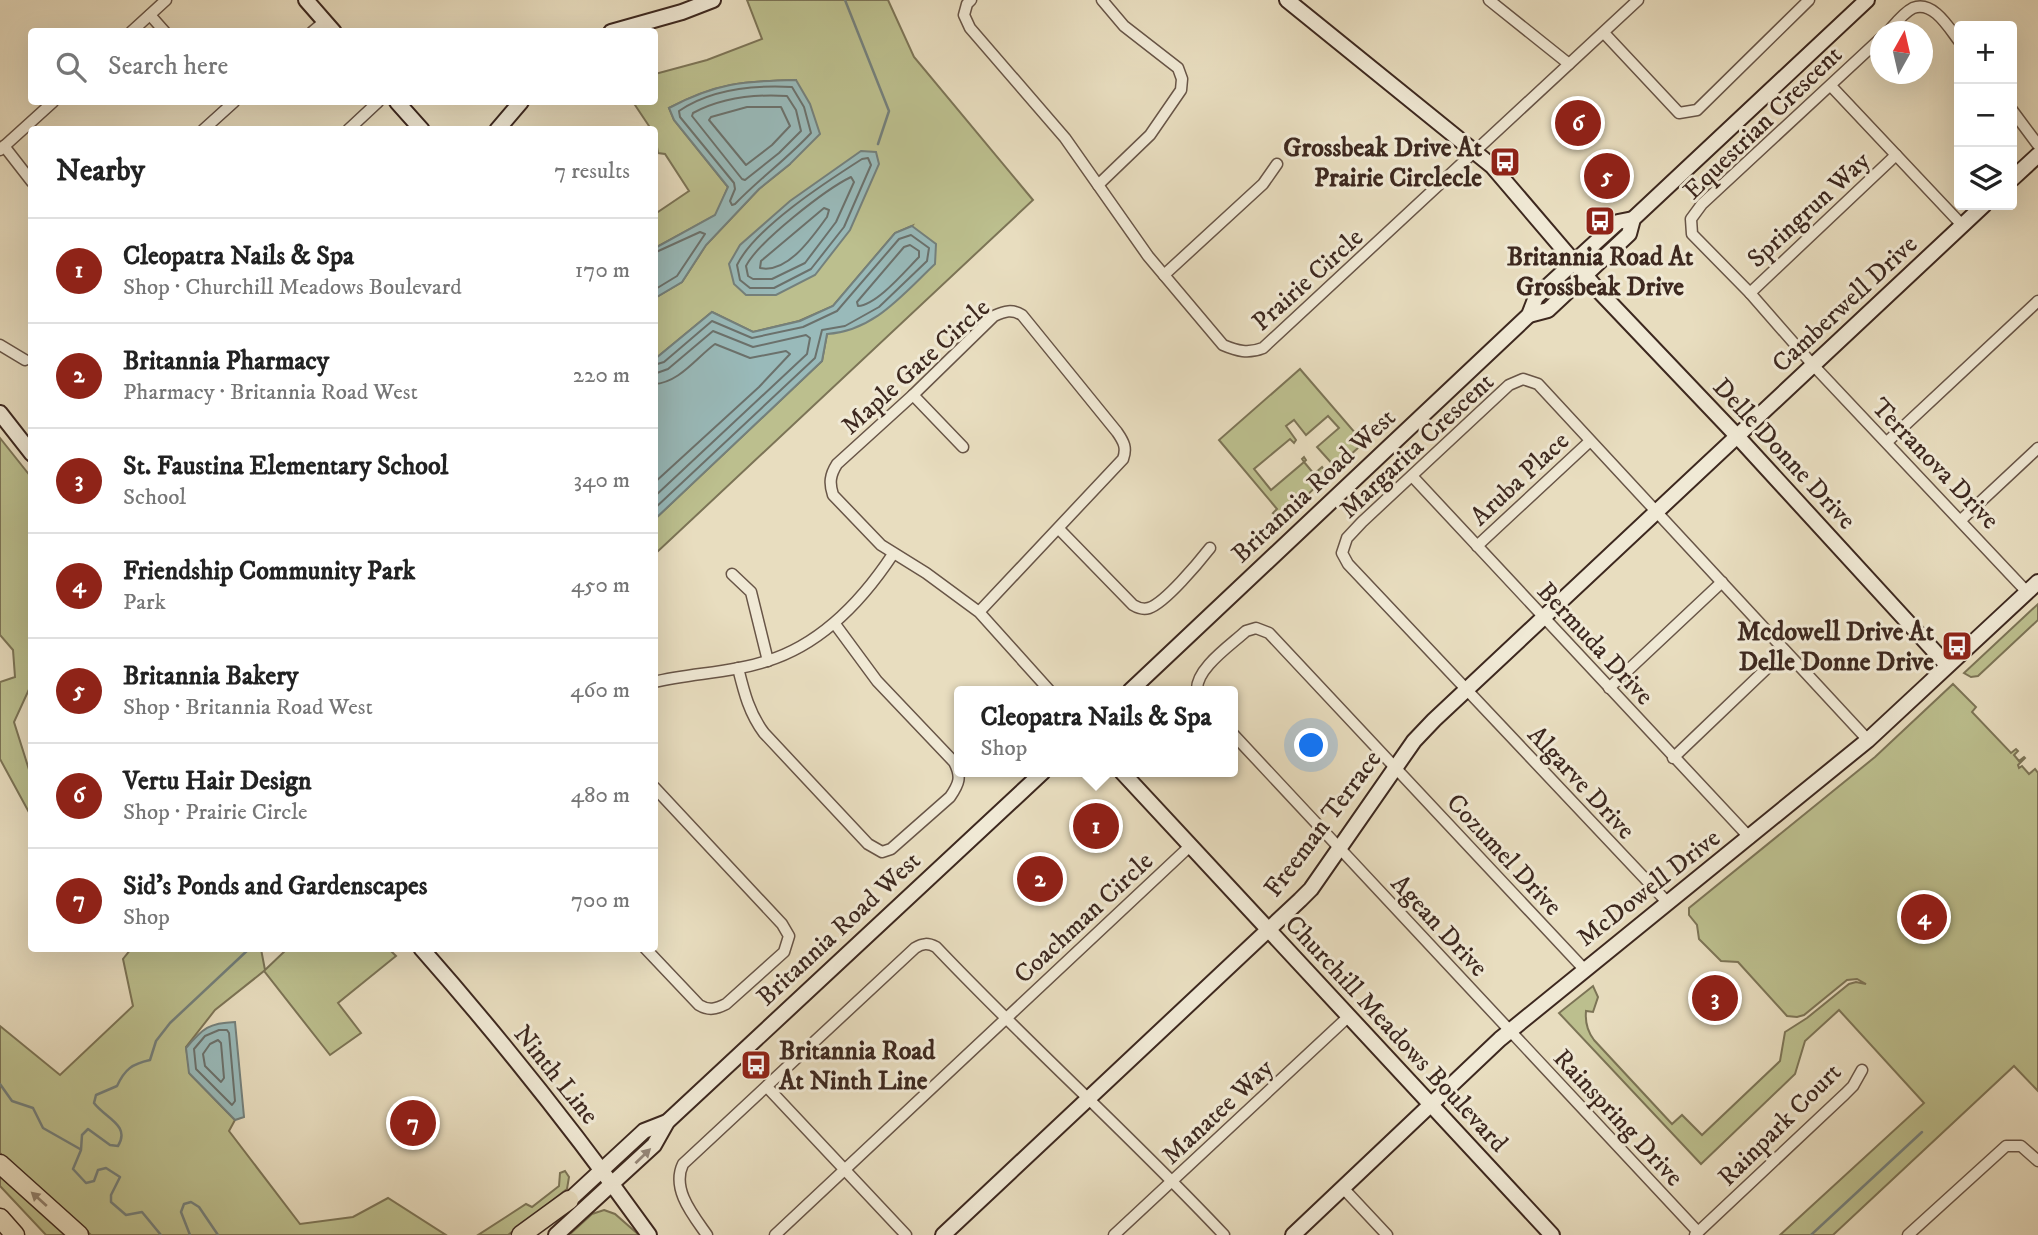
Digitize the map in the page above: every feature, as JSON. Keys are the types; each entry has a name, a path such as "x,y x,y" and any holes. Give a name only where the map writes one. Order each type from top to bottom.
{"highway":[{"path":"0,1164 79,1235"},
{"path":"521,1235 569,1200"},
{"path":"0,1218 15,1235"}],"street":[{"path":"135,28 166,0"},
{"path":"306,0 329,26"},
{"path":"625,28 713,0"},
{"name":"Prairie Circle","path":"971,0 964,15 970,28 1065,138 1147,256 1223,345 1239,352 1263,348 1638,0"},
{"path":"1098,185 1150,135 1181,90 1182,79 1178,68 1124,26 1102,0"},
{"name":"Delle Donne Drive","path":"1287,0 1476,152 1503,177 1585,276 1737,436 1947,665"},
{"path":"1489,0 1569,64"},
{"path":"1604,33 1679,113 1697,110 1809,0"},
{"name":"Britannia Road West","path":"1135,686 1529,315 1536,298 1573,262 1618,222 1633,219 1867,0"},
{"path":"1899,21 1912,8 1928,6 1936,10 1954,34"},
{"path":"150,15 161,28"},
{"name":"Equestrian Crescent","path":"1813,365 1750,293 1692,234 1691,219 1702,204 1870,49"},
{"path":"1831,86 1962,225"},
{"path":"28,177 2,148 50,105"},
{"path":"207,126 228,105"},
{"path":"352,126 375,105"},
{"path":"400,105 418,126"},
{"path":"500,126 518,105"},
{"path":"2017,117 2038,145"},
{"name":"Springrun Way","path":"1750,293 1896,155"},
{"path":"2017,174 2038,155"},
{"path":"1164,275 1263,184 1277,164"},
{"name":"Camberwell Drive","path":"1737,436 1978,210"},
{"name":"Britannia Road West","path":"1529,315 1548,310 1585,276 1629,234 1633,219"},
{"path":"1887,442 2038,302"},
{"name":"Maple Gate Circle","path":"979,612 1123,459 1126,451 1117,432 1023,315 1016,311 1005,311 994,316 837,464 829,484 833,495 881,545 926,573 979,612 1046,686"},
{"path":"0,345 25,360"},
{"name":"Terranova Drive","path":"1813,365 1961,520 2033,587"},
{"name":"Margarita Crescent","path":"1466,690 1348,564 1342,553 1347,538 1509,385 1523,379 1538,384 1656,513"},
{"path":"913,395 963,447"},
{"path":"0,413 28,449"},
{"name":"Freeman Terrace","path":"943,1235 1311,888 1414,741 1737,436"},
{"name":"Aruba Place","path":"1477,546 1590,442"},
{"path":"1961,520 2038,448"},
{"name":"Bermuda Drive","path":"1412,476 1750,838"},
{"path":"1656,513 1868,740"},
{"path":"1059,529 1133,605 1141,609 1151,608 1193,571 1210,548"},
{"path":"658,681 768,661 804,644 835,624 875,580 893,554"},
{"path":"732,574 751,592 768,661"},
{"path":"1609,688 1721,582"},
{"name":"McDowell Drive","path":"1293,1235 1510,1030 1868,740 2033,587"},
{"path":"835,624 872,675 954,762"},
{"name":"Cozumel Drive","path":"1197,686 1203,671 1247,631 1263,629 1269,633 1584,969"},
{"path":"1673,758 1785,651"},
{"path":"738,668 747,704 764,733 868,844 882,852 891,849 950,797 960,777"},
{"name":"Algarve Drive","path":"1466,690 1668,903"},
{"name":"Agean Drive","path":"1238,738 1510,1030"},
{"name":"Britannia Road West","path":"556,1235 654,1145 667,1122 1038,777"},
{"name":"Churchill Meadows Boulevard","path":"1126,777 1552,1235"},
{"path":"649,952 699,1005 706,1009 717,1009 784,952 789,936 782,924 658,791"},
{"name":"Coachman Circle","path":"775,1235 1189,847"},
{"name":"Coachman Circle","path":"707,1235 687,1207 678,1173 682,1164 922,944 936,947 1005,1019"},
{"name":"Ninth Line","path":"424,952 519,1064 649,1235"},
{"name":"Manatee Way","path":"1114,1235 1348,1017"},
{"path":"1005,1019 1173,1180 1224,1235"},
{"name":"Rainspring Drive","path":"1510,1030 1696,1234"},
{"name":"Rainpark Court","path":"1696,1234 1845,1094 1862,1070"},
{"path":"767,1087 906,1235"},
{"name":"Britannia Road West","path":"531,1235 644,1131 667,1122"},
{"path":"1908,1235 2006,1146 2021,1146 2038,1161"},
{"path":"1343,1188 1387,1235"}],"green space":[{"path":"747,0 888,0 914,57 1033,200 658,551 658,516 822,361 827,334 912,226 895,233 833,306 799,321 753,332 712,312 658,357 658,296 682,282 706,245 759,189 790,164 796,80 761,81 717,88 669,108 674,120 728,187 716,215 658,246 658,212 689,191 665,154 658,153 658,126 649,126 635,105 658,105 658,73 707,60 762,39"},
{"path":"1300,369 1356,434 1359,432 1362,436 1366,432 1371,436 1336,468 1317,447 1339,428 1328,416 1306,435 1294,420 1286,426 1296,440 1294,443 1290,439 1254,469 1271,490 1304,462 1314,474 1322,467 1328,475 1293,509 1278,516 1273,513 1277,509 1219,440"},
{"path":"0,438 28,473 28,692 14,722 28,766 28,810 0,759 0,682 15,677 13,650 0,635"},
{"path":"2038,604 2038,620 1978,676 1971,677 1964,673"},
{"path":"1953,684 1976,707 1972,712 2011,753 2016,749 2018,751 2014,755 2019,761 2025,758 2018,765 2019,768 2022,766 2029,774 2035,769 2038,773 2038,1091 2014,1066 1833,1235 1780,1235 1924,1103 1839,1010 1805,1041 1795,1074 1701,1164 1559,1013 1593,986 1598,997 1593,1012 1586,1011 1586,1023 1594,1040 1672,1124 1682,1115 1702,1135 1780,1061 1785,1032 1849,984 1866,984 1857,979 1847,980 1804,1015 1787,1016 1738,962 1721,961 1699,939 1697,925 1689,915 1689,908 1875,757"},
{"path":"129,952 262,952 265,970 284,952 392,952 396,956 338,1003 361,1033 330,1055 264,971 215,1010 186,1047 190,1074 235,1120 229,1131 300,1224 353,1217 388,1198 446,1235 91,1235 0,1153 0,1026 60,1075 133,1006 123,959"},
{"path":"0,1171 71,1235 46,1235 0,1186"},
{"path":"565,1171 569,1177 567,1189 508,1235 478,1235 526,1204 532,1207 559,1186 560,1173"},
{"path":"604,1210 615,1214 639,1235 569,1235 592,1214"}],"water":[{"path":"796,80 810,104 820,134 790,164 759,189 706,245 682,282 658,296 658,246 715,215 728,187 674,120 669,108 716,88 760,81"},
{"path":"861,151 876,152 879,164 850,230 815,275 776,295 746,295 734,284 729,264 740,245 790,201"},
{"path":"912,226 936,244 935,264 899,299 873,319 844,331 827,334 822,361 658,516 658,357 712,312 753,332 800,321 833,306 895,233"},
{"path":"235,1022 244,1117 235,1120 189,1073 186,1048 207,1028"}],"waterway":[{"path":"845,0 889,111 878,144"},
{"path":"161,1235 142,1212 126,1215 111,1202 111,1195 120,1177 106,1168 98,1170 94,1181 86,1183 73,1169 81,1150 82,1135 88,1129 110,1145 118,1146 121,1139 119,1127 94,1103 96,1095 117,1086 126,1071 138,1063 150,1060 156,1041 170,1023 246,952"},
{"path":"0,1084 12,1101 33,1108 43,1128 80,1149"},
{"path":"1811,1235 1922,1132"},
{"path":"190,1235 181,1212 184,1204 191,1202 199,1207 218,1235"}],"place":[{"name":"Vertu Hair Design","path":"1578,123"},
{"name":"Grossbeak Drive At Prairie Circlecle","path":"1505,162"},
{"name":"Britannia Bakery","path":"1607,176"},
{"name":"Britannia Road At Grossbeak Drive","path":"1600,221"},
{"name":"Mcdowell Drive At Delle Donne Drive","path":"1957,646"},
{"name":"Cleopatra Nails & Spa","path":"1096,826"},
{"name":"Britannia Pharmacy","path":"1040,879"},
{"name":"Friendship Community Park","path":"1924,917"},
{"name":"St. Faustina Elementary School","path":"1715,998"},
{"name":"Britannia Road At Ninth Line","path":"756,1065"},
{"name":"Sid's Ponds and Gardenscapes","path":"413,1123"}]}
